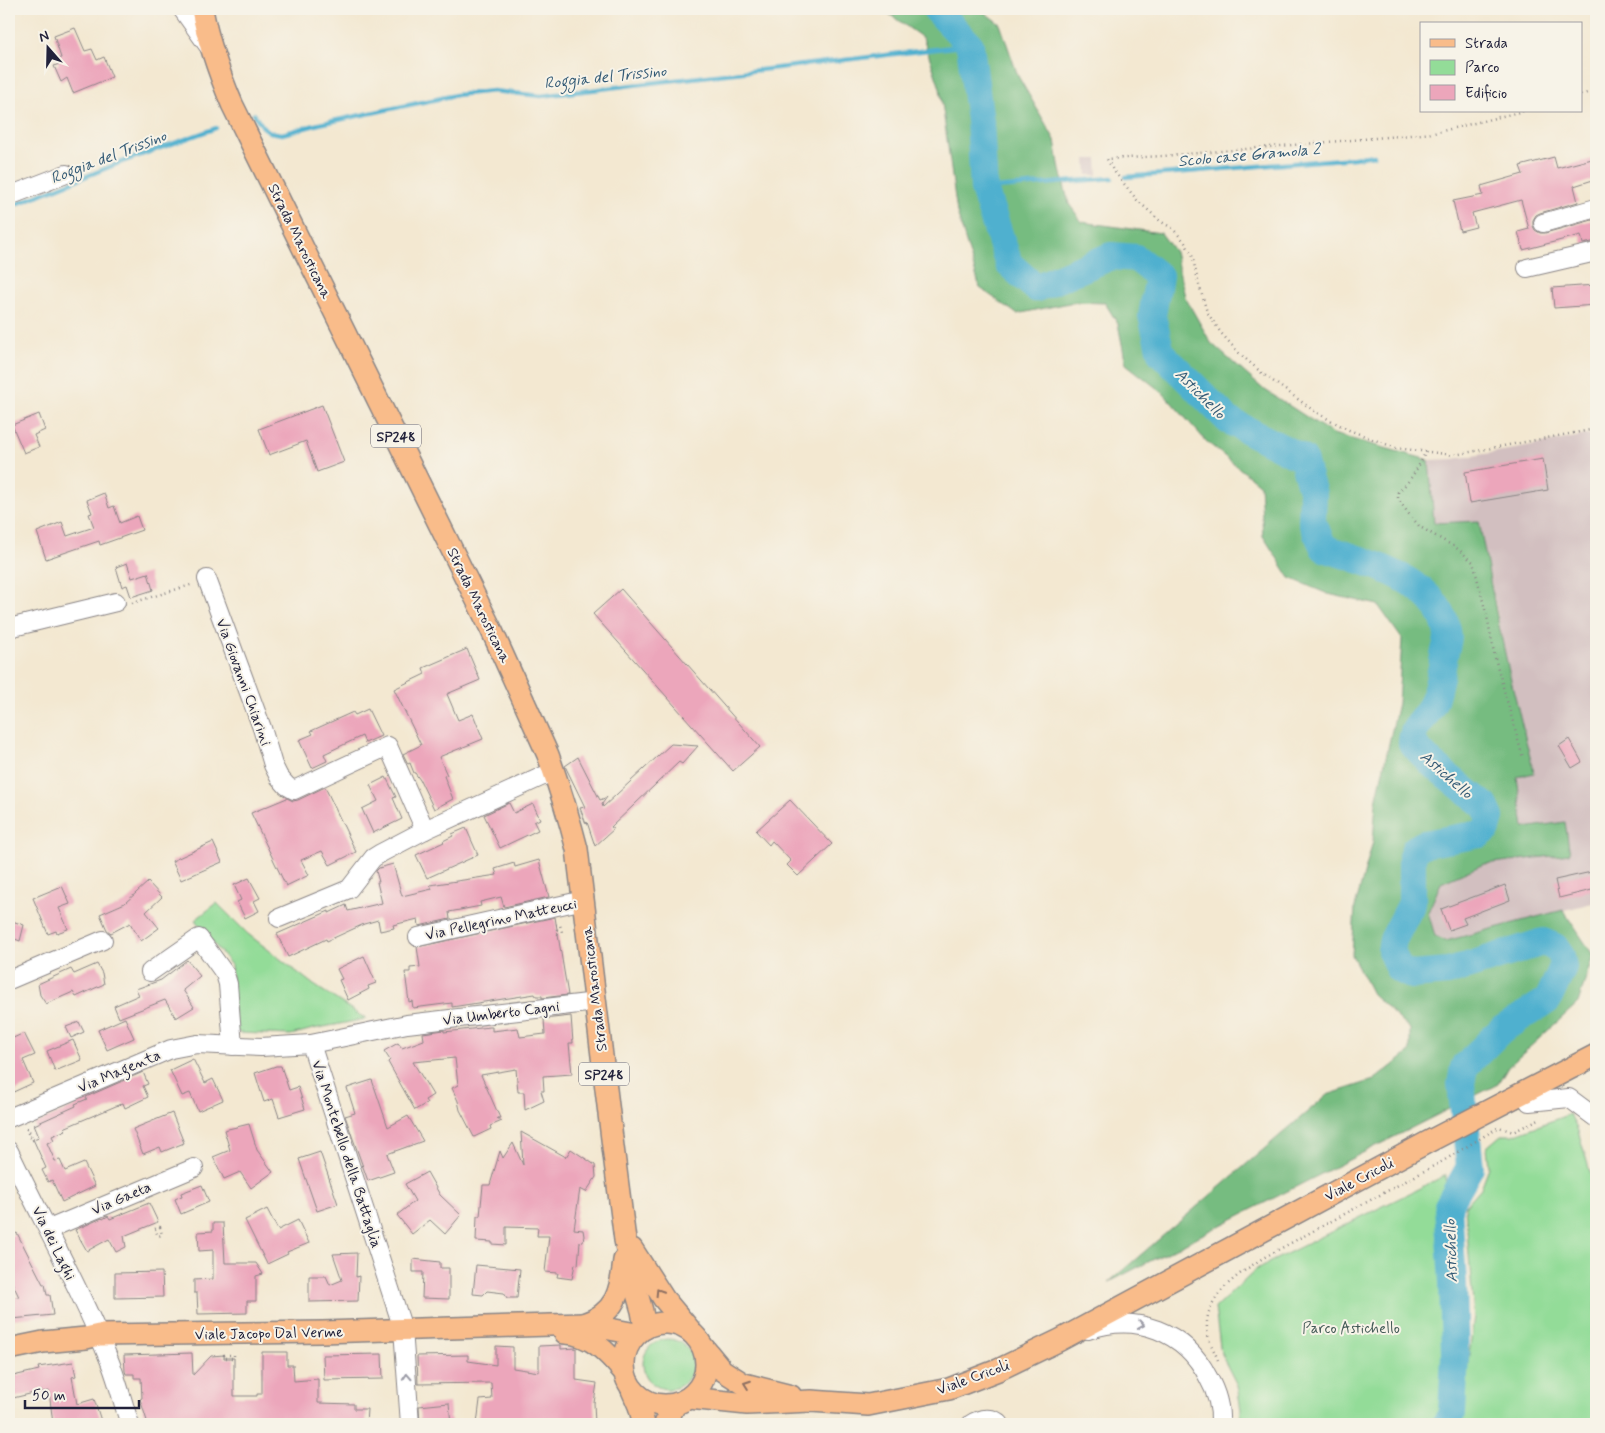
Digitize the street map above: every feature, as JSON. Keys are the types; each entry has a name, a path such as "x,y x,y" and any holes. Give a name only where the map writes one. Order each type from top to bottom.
{"main road":[{"name":"Strada Marosticana","path":"202,9 211,51 232,104 492,631 554,771 577,849 613,1147 626,1240 634,1283 642,1312 641,1331"},
{"name":"Viale Cricoli","path":"682,1401 747,1404 811,1401 868,1405 949,1389 998,1370 1060,1340 1124,1305 1434,1153 1529,1102 1596,1056"},
{"name":"Viale Cricoli","path":"1489,1123 1596,1056"},
{"name":"Strada Marosticana","path":"583,1324 603,1314 617,1297 622,1283 626,1240"},
{"name":"Strada Marosticana","path":"626,1240 664,1300 690,1330"},
{"path":"644,1424 639,1406 627,1378 624,1358 628,1345 641,1331 656,1324 668,1322 690,1330"},
{"name":"Viale Jacopo Dal Verme","path":"9,1349 43,1342 99,1335 322,1332 583,1324 641,1331"},
{"name":"Viale Jacopo Dal Verme","path":"530,1326 553,1332 582,1335 613,1358 627,1378"},
{"name":"SP248","path":"690,1330 704,1347"},
{"name":"Viale Cricoli","path":"704,1347 722,1370 744,1384 811,1401"},
{"path":"665,1424 682,1401 698,1390 704,1380 707,1370 707,1358 704,1347"},
{"path":"627,1378 638,1395 649,1402 662,1406 682,1401"}],"street":[{"path":"182,9 211,51"},
{"path":"9,196 66,174"},
{"path":"1543,223 1596,208"},
{"path":"1527,268 1596,252"},
{"name":"Via Giovanni Chiarini","path":"207,579 262,728 273,765 279,777 287,786 294,790 388,746 425,830"},
{"path":"9,628 116,602"},
{"path":"279,918 349,889 373,858 425,830 554,771"},
{"name":"Via Pellegrino Matteucci","path":"418,937 584,900"},
{"path":"150,972 199,938 225,974 228,984 233,1046"},
{"path":"9,980 103,940"},
{"name":"Via Umberto Cagni","path":"407,1024 596,1002"},
{"name":"Via Montebello della Battaglia","path":"407,1024 311,1044 404,1329 410,1424"},
{"name":"Via Magenta","path":"9,1118 171,1049 197,1044 261,1047 311,1044"},
{"path":"1529,1102 1569,1098 1596,1118"},
{"name":"Via dei Laghi","path":"9,1151 49,1229 99,1335 130,1424"},
{"name":"Via Gaeta","path":"49,1229 194,1168"},
{"path":"1060,1340 1102,1325 1128,1323 1154,1327 1182,1342 1200,1361 1216,1392 1220,1424"},
{"path":"971,1424 989,1418 997,1420 1000,1424"}],"path":[{"path":"1582,95 1596,90"},
{"path":"1520,112 1434,133 1107,159 1113,170 1137,200 1160,221 1172,228 1184,241 1192,255 1207,312 1221,333 1239,353 1264,374 1317,413 1349,430 1396,448 1454,455 1596,429"},
{"path":"1426,451 1409,481 1398,492 1398,499 1420,527 1458,549 1473,562 1495,658 1523,758"},
{"path":"116,602 121,606 182,589 207,579"},
{"path":"1220,1363 1208,1336 1207,1321 1211,1307 1226,1285 1263,1258 1434,1153 1489,1123 1513,1132 1544,1116"},
{"path":"26,1128 28,1128 33,1140 31,1141 26,1128"}],"shaded area":[{"path":"1086,159 1097,159 1098,175 1087,175"},
{"path":"1596,433 1596,902 1446,941 1435,936 1428,912 1441,883 1484,864 1570,854 1524,828 1517,777 1534,773 1510,677 1479,521 1434,523 1429,460 1454,459"}],"green space":[{"path":"882,9 980,9 1000,24 1018,76 1055,140 1060,170 1069,204 1082,222 1161,233 1175,252 1185,297 1211,343 1262,388 1333,434 1429,460 1434,523 1479,521 1496,612 1534,773 1517,777 1524,828 1565,822 1570,854 1484,864 1441,883 1428,912 1435,936 1446,941 1563,910 1593,955 1578,1003 1508,1067 1498,1084 1109,1282 1327,1095 1374,1080 1410,1052 1410,1029 1372,994 1352,955 1355,907 1373,841 1376,802 1398,703 1402,639 1378,605 1328,594 1290,578 1263,536 1260,485 1207,442 1163,393 1126,364 1118,324 1105,303 1074,302 1017,314 980,288 957,213 940,88 923,38"},
{"path":"217,903 248,934 314,985 366,1019 291,1035 239,1033 235,1029 231,965 195,920"},
{"path":"1570,1114 1578,1131 1596,1192 1596,1424 1460,1424 1474,1317 1465,1206 1481,1188 1489,1167 1487,1147 1501,1135 1513,1135"},
{"name":"Parco Astichello","path":"1446,1175 1446,1380 1435,1424 1240,1424 1241,1410 1237,1385 1221,1354 1215,1308 1258,1268"},
{"path":"673,1339 686,1346 692,1354 692,1374 686,1382 678,1388 663,1389 650,1382 644,1374 643,1359 650,1346 658,1340"}],"building":[{"path":"75,28 85,51 92,49 97,60 104,57 112,77 73,93 67,78 61,82 54,66 59,64 57,59 61,58 54,36"},
{"path":"1554,157 1557,168 1596,158 1596,179 1574,186 1578,202 1536,215 1533,220 1535,230 1545,233 1596,219 1596,241 1583,244 1581,235 1523,250 1518,232 1529,229 1521,200 1472,213 1476,227 1460,231 1453,201 1483,195 1481,186 1523,174 1520,166"},
{"path":"1596,285 1596,305 1554,308 1552,288"},
{"path":"322,405 344,462 317,472 306,441 269,455 259,429"},
{"path":"39,414 45,430 34,435 39,447 24,453 12,425"},
{"path":"1543,459 1548,490 1470,503 1465,472"},
{"path":"104,493 109,508 114,506 120,523 137,516 142,530 100,545 99,541 46,559 37,532 62,522 67,536 94,527 89,514 92,513 87,500"},
{"path":"127,563 132,578 148,573 153,590 131,597 127,585 122,587 116,567"},
{"path":"621,589 760,747 733,771 593,614"},
{"path":"467,649 480,680 447,694 458,720 473,714 483,739 439,757 447,775 444,776 453,799 434,809 420,780 403,754 421,745 394,689 425,674 423,668"},
{"path":"368,709 381,736 365,743 362,736 324,754 327,761 312,768 299,740 313,734 311,731 353,712 355,715"},
{"path":"1569,739 1582,762 1572,768 1559,746"},
{"path":"671,744 698,746 682,764 679,762 611,827 614,829 595,846 580,808 585,807 565,766 578,757 600,800 607,797 602,804 603,807"},
{"path":"386,777 396,797 393,798 402,819 373,833 362,809 378,801 370,785"},
{"path":"325,787 356,852 330,865 322,851 301,860 309,875 286,886 251,813 287,798 293,801 298,800"},
{"path":"790,800 832,844 798,876 787,865 791,861 772,841 769,845 756,831"},
{"path":"509,803 514,813 533,804 540,819 534,822 538,830 500,848 484,815"},
{"path":"466,828 478,855 427,878 416,855 444,842 453,836 452,834"},
{"path":"213,842 222,862 181,880 172,861"},
{"path":"539,860 549,897 504,907 501,897 480,902 481,906 449,912 450,919 419,926 418,919 393,925 394,928 380,931 378,920 364,924 327,941 326,939 288,957 277,934 346,905 348,911 382,903 376,871 379,868 393,864 402,896 432,889 430,885 497,875 495,869 514,863 515,867"},
{"path":"1596,871 1596,889 1559,898 1555,880"},
{"path":"249,878 260,898 254,901 259,911 245,918 237,902 241,900 234,885"},
{"path":"148,882 162,897 146,912 159,928 141,941 130,923 111,933 107,930 100,914 125,903"},
{"path":"1505,885 1510,900 1463,918 1466,924 1449,930 1441,909"},
{"path":"62,886 70,904 59,908 68,929 48,934 33,898"},
{"path":"555,917 568,995 542,998 542,996 536,996 535,994 452,1007 452,1003 413,1008 412,1001 409,1002 405,972 410,972 410,968 420,967 417,947"},
{"path":"9,920 24,925 20,941 15,939 9,942"},
{"path":"364,956 376,983 368,986 369,989 348,1000 339,980 342,979 337,969"},
{"path":"187,960 200,976 183,990 194,1007 176,1018 165,1000 119,1018 114,1006 139,995 136,989 161,980"},
{"path":"97,964 102,973 104,984 76,997 73,992 46,1004 40,995 38,984 71,969 74,974"},
{"path":"571,1016 573,1043 569,1043 572,1074 543,1076 544,1091 541,1091 544,1101 525,1110 524,1092 518,1092 516,1069 481,1075 500,1118 497,1118 502,1121 490,1126 491,1129 474,1137 460,1110 452,1088 458,1085 455,1058 413,1062 433,1095 425,1100 427,1103 415,1110 388,1062 390,1060 384,1051 398,1043 402,1048 424,1040 423,1033 444,1030 444,1032 492,1027 492,1031 518,1028 520,1037 545,1034 544,1019"},
{"path":"125,1018 134,1038 107,1050 98,1030"},
{"path":"79,1022 84,1032 71,1038 66,1027"},
{"path":"24,1033 35,1055 23,1060 33,1083 9,1094 9,1040"},
{"path":"73,1040 82,1060 55,1071 47,1051"},
{"path":"193,1059 205,1083 213,1079 223,1100 198,1111 190,1093 182,1096 170,1070"},
{"path":"281,1066 289,1090 298,1087 305,1109 279,1117 273,1099 264,1102 255,1073"},
{"path":"143,1072 148,1084 143,1086 148,1097 125,1108 123,1103 64,1128 66,1130 52,1136 54,1140 47,1143 55,1161 60,1160 65,1171 84,1163 95,1186 62,1202 52,1180 48,1182 42,1170 46,1168 33,1139 39,1137 34,1125 76,1106 75,1104 87,1099 86,1097"},
{"path":"372,1080 388,1127 408,1116 423,1141 387,1154 394,1172 368,1181 345,1116 355,1113 347,1088"},
{"path":"172,1113 184,1143 162,1152 160,1147 143,1154 133,1129"},
{"path":"249,1124 257,1150 273,1172 251,1188 240,1172 224,1179 213,1157 230,1150 224,1130"},
{"path":"521,1132 566,1157 571,1149 595,1165 596,1177 586,1192 580,1189 574,1229 583,1230 584,1236 583,1241 580,1242 578,1265 575,1264 572,1279 557,1277 558,1273 545,1272 549,1236 537,1236 538,1228 506,1227 506,1245 476,1241 477,1216 480,1216 483,1185 490,1185 500,1151 503,1158 513,1143 523,1165"},
{"path":"320,1152 338,1204 317,1211 299,1159"},
{"path":"427,1172 440,1195 461,1215 445,1234 430,1220 412,1234 397,1215 415,1201 405,1184"},
{"path":"202,1185 209,1202 181,1214 175,1199 182,1196 181,1193"},
{"path":"149,1203 158,1222 124,1236 126,1247 116,1252 109,1239 87,1251 75,1230 102,1218 108,1216 110,1219"},
{"path":"267,1209 278,1230 298,1220 309,1243 287,1252 288,1254 267,1264 245,1220"},
{"path":"213,1223 223,1223 225,1263 256,1263 263,1274 256,1276 256,1301 247,1301 247,1313 198,1314 197,1293 194,1293 194,1280 213,1279 213,1250 199,1251 198,1232 213,1231"},
{"path":"17,1233 43,1284 45,1284 47,1295 50,1295 53,1315 12,1319 9,1298 19,1297 9,1276 9,1237"},
{"path":"357,1253 356,1277 359,1276 358,1301 309,1302 309,1276 326,1276 330,1285 342,1280 333,1254"},
{"path":"413,1259 440,1262 440,1268 449,1268 449,1299 422,1298 423,1272 413,1272"},
{"path":"476,1265 520,1269 517,1298 507,1298 504,1293 487,1291 483,1295 473,1294"},
{"path":"162,1272 163,1297 115,1298 115,1273"},
{"path":"561,1345 561,1349 576,1348 576,1380 597,1383 594,1403 595,1424 477,1424 480,1400 492,1399 491,1383 418,1384 417,1356 468,1355 468,1361 496,1365 496,1346 513,1347 513,1368 539,1372 539,1346"},
{"path":"262,1352 287,1352 287,1365 293,1365 294,1381 318,1379 318,1403 354,1404 354,1409 367,1409 366,1424 148,1424 140,1399 142,1398 141,1378 134,1378 134,1374 126,1374 125,1371 124,1355 192,1353 193,1375 211,1356 224,1355 224,1358 234,1358 234,1396 257,1396 257,1394 262,1394"},
{"path":"382,1354 383,1379 324,1380 323,1355"},
{"path":"73,1362 76,1376 72,1377 77,1404 94,1399 102,1424 53,1424 49,1391 9,1399 9,1377 39,1370 38,1367"},
{"path":"449,1403 451,1424 420,1424 419,1406"}],"waterway":[{"name":"Astichello","path":"936,9 970,45 980,121 984,189 1009,264 1036,288 1111,256 1136,258 1159,276 1152,316 1161,353 1228,420 1303,459 1313,494 1312,522 1324,548 1361,560 1400,577 1418,588 1432,601 1443,617 1448,638 1439,682 1434,700 1417,726 1412,743 1430,762 1485,806 1490,817 1487,829 1480,834 1424,844 1415,849 1412,856 1412,903 1393,940 1391,951 1399,969 1411,975 1448,972 1543,942 1555,947 1561,956 1563,967 1548,1000 1501,1030 1464,1067 1461,1084 1470,1167 1448,1206 1455,1356 1452,1413 1446,1424"},
{"name":"Roggia del Trissino","path":"254,114 263,127 270,132 282,134 319,124 456,95 493,91 541,96 970,45"},
{"name":"Roggia del Trissino","path":"9,207 122,162 216,128"},
{"name":"Scolo case Gramola 2","path":"1126,177 1374,155"},
{"name":"Scolo case Gramola 2","path":"984,189 1112,178"}]}
